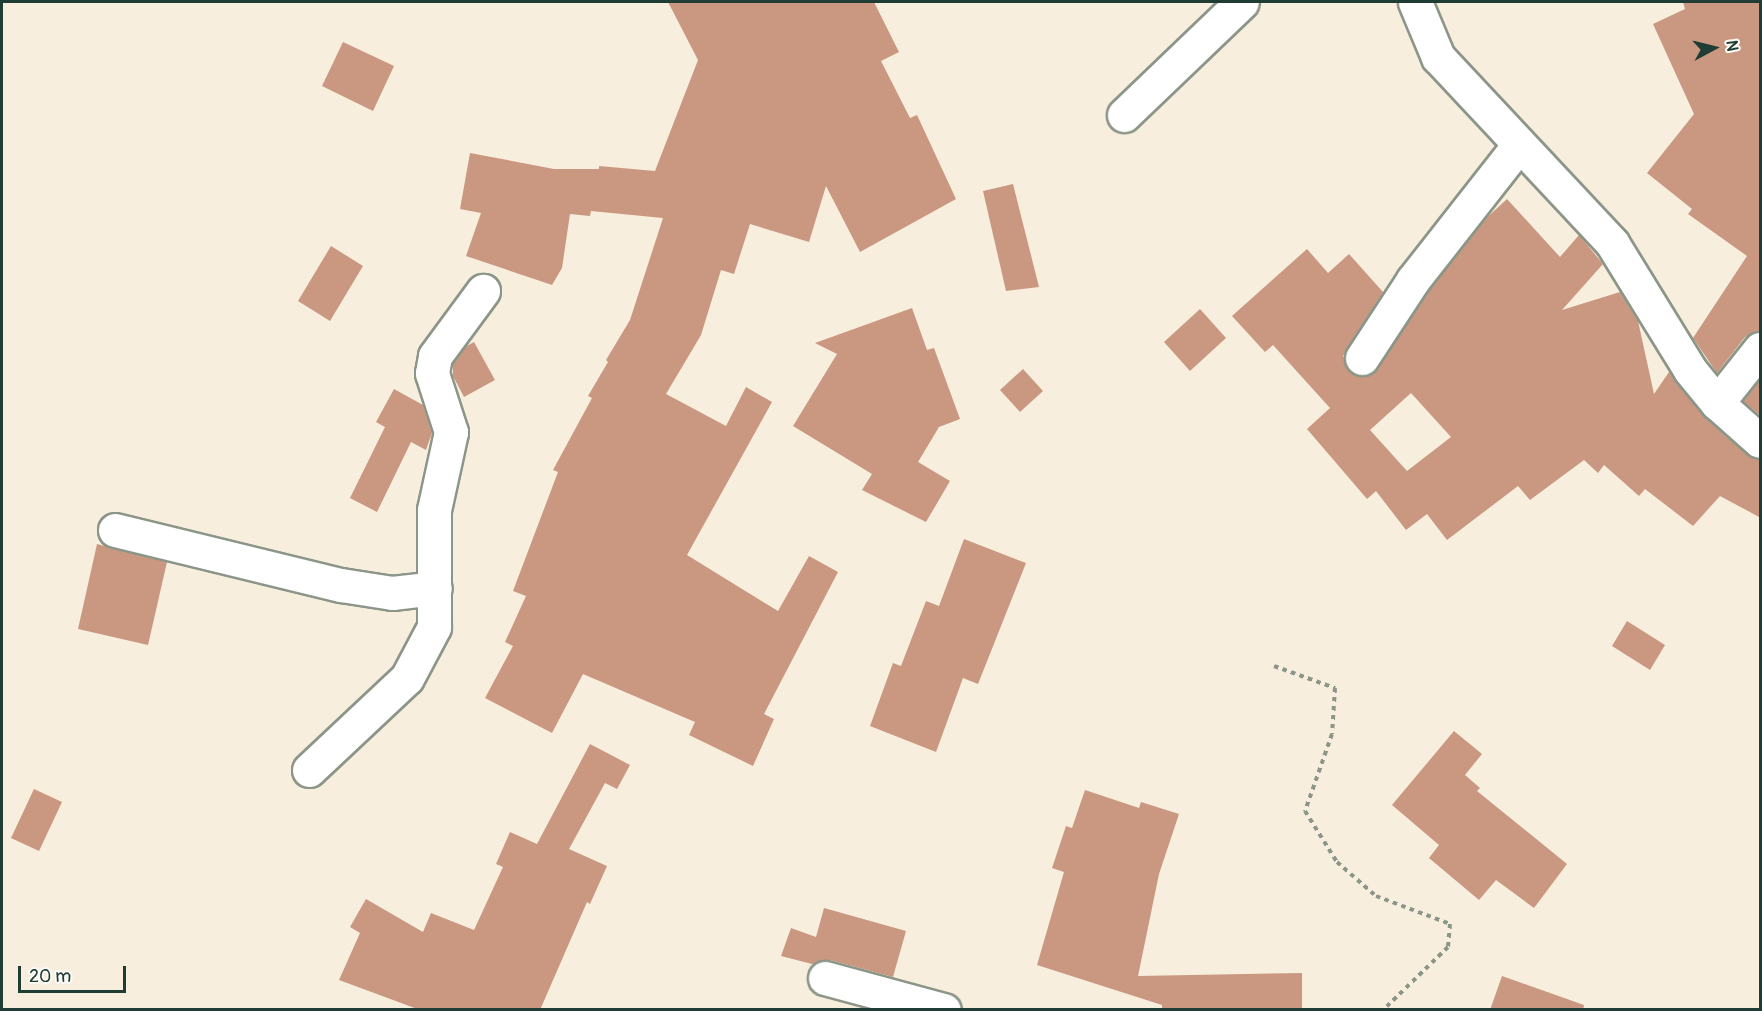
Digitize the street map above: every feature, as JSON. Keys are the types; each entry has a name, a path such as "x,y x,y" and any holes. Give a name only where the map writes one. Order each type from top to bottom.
{"street":[{"path":"1124,115 1242,2"},
{"path":"1415,2 1438,57 1518,146 1612,243 1690,370 1717,403 1761,441"},
{"path":"1362,358 1413,280 1518,146"},
{"path":"309,770 407,678 434,627 434,510 451,432 432,373 435,356 483,291"},
{"path":"1717,403 1761,349"},
{"path":"115,530 341,585 392,593 435,588"},
{"path":"825,978 944,1010"}],"path":[{"path":"1274,666 1335,687 1332,734 1305,811 1337,862 1376,896 1450,924 1448,947 1383,1010"}],"building":[{"path":"668,2 874,2 899,52 881,61 910,118 917,115 956,199 860,252 826,186 809,242 750,224 734,274 721,270 701,335 666,394 726,426 746,387 772,402 687,555 778,611 809,556 838,572 764,714 774,719 753,766 689,735 695,722 583,674 552,733 485,698 513,646 505,642 526,596 513,591 558,472 553,470 592,398 588,396 608,362 606,360 630,320 663,218 591,211 590,216 570,214 562,268 552,285 466,256 481,213 460,209 470,153 554,169 599,169 599,166 655,171 698,60"},
{"path":"1683,2 1761,2 1761,331 1745,337 1717,373 1693,338 1747,256 1688,214 1692,209 1647,173 1694,114 1653,24 1685,9"},
{"path":"343,42 394,66 373,111 322,86"},
{"path":"1013,184 1039,287 1006,291 983,191"},
{"path":"1507,199 1560,257 1579,235 1603,264 1562,310 1620,292 1638,321 1654,394 1669,372 1704,417 1748,455 1761,459 1761,518 1720,496 1693,526 1645,489 1639,496 1604,465 1598,473 1584,460 1530,500 1518,486 1447,540 1427,514 1406,530 1376,491 1367,499 1307,429 1330,408 1273,345 1265,352 1232,316 1307,249 1328,273 1349,254 1383,292 1343,356 1351,373 1370,375 1428,291 1481,223","holes":["1411,393 1451,437 1407,471 1370,430"]},
{"path":"331,246 363,266 330,321 298,301"},
{"path":"912,308 927,350 934,348 960,419 939,427 918,462 950,481 926,522 862,490 872,474 793,426 837,354 815,343"},
{"path":"1200,309 1226,338 1190,371 1164,342"},
{"path":"474,342 495,380 464,397 453,376 453,364 465,347"},
{"path":"1023,369 1043,391 1020,412 1000,390"},
{"path":"1761,378 1761,416 1743,401"},
{"path":"394,389 423,405 432,433 426,450 411,442 377,512 350,498 385,427 376,422"},
{"path":"964,539 1026,563 978,684 963,678 936,752 870,726 893,663 901,666 926,601 939,606"},
{"path":"97,544 167,562 148,645 78,629"},
{"path":"1627,621 1665,645 1650,670 1612,646"},
{"path":"1454,731 1482,754 1465,775 1480,788 1477,791 1567,864 1534,908 1496,880 1479,900 1429,858 1439,845 1392,805"},
{"path":"590,744 630,765 617,789 605,783 569,849 607,866 590,904 587,902 540,1010 420,1010 339,980 360,933 350,927 366,899 423,932 431,913 474,930 503,867 496,864 510,832 537,844"},
{"path":"34,789 62,802 39,851 11,838"},
{"path":"1085,790 1139,808 1141,802 1179,814 1159,874 1138,976 1302,973 1302,1010 1162,1010 1162,1005 1037,965 1064,872 1052,868 1066,826 1072,828"},
{"path":"824,908 906,931 893,977 830,960 812,964 781,956 791,928 816,937"},
{"path":"1502,976 1584,1005 1583,1010 1490,1010"}]}
